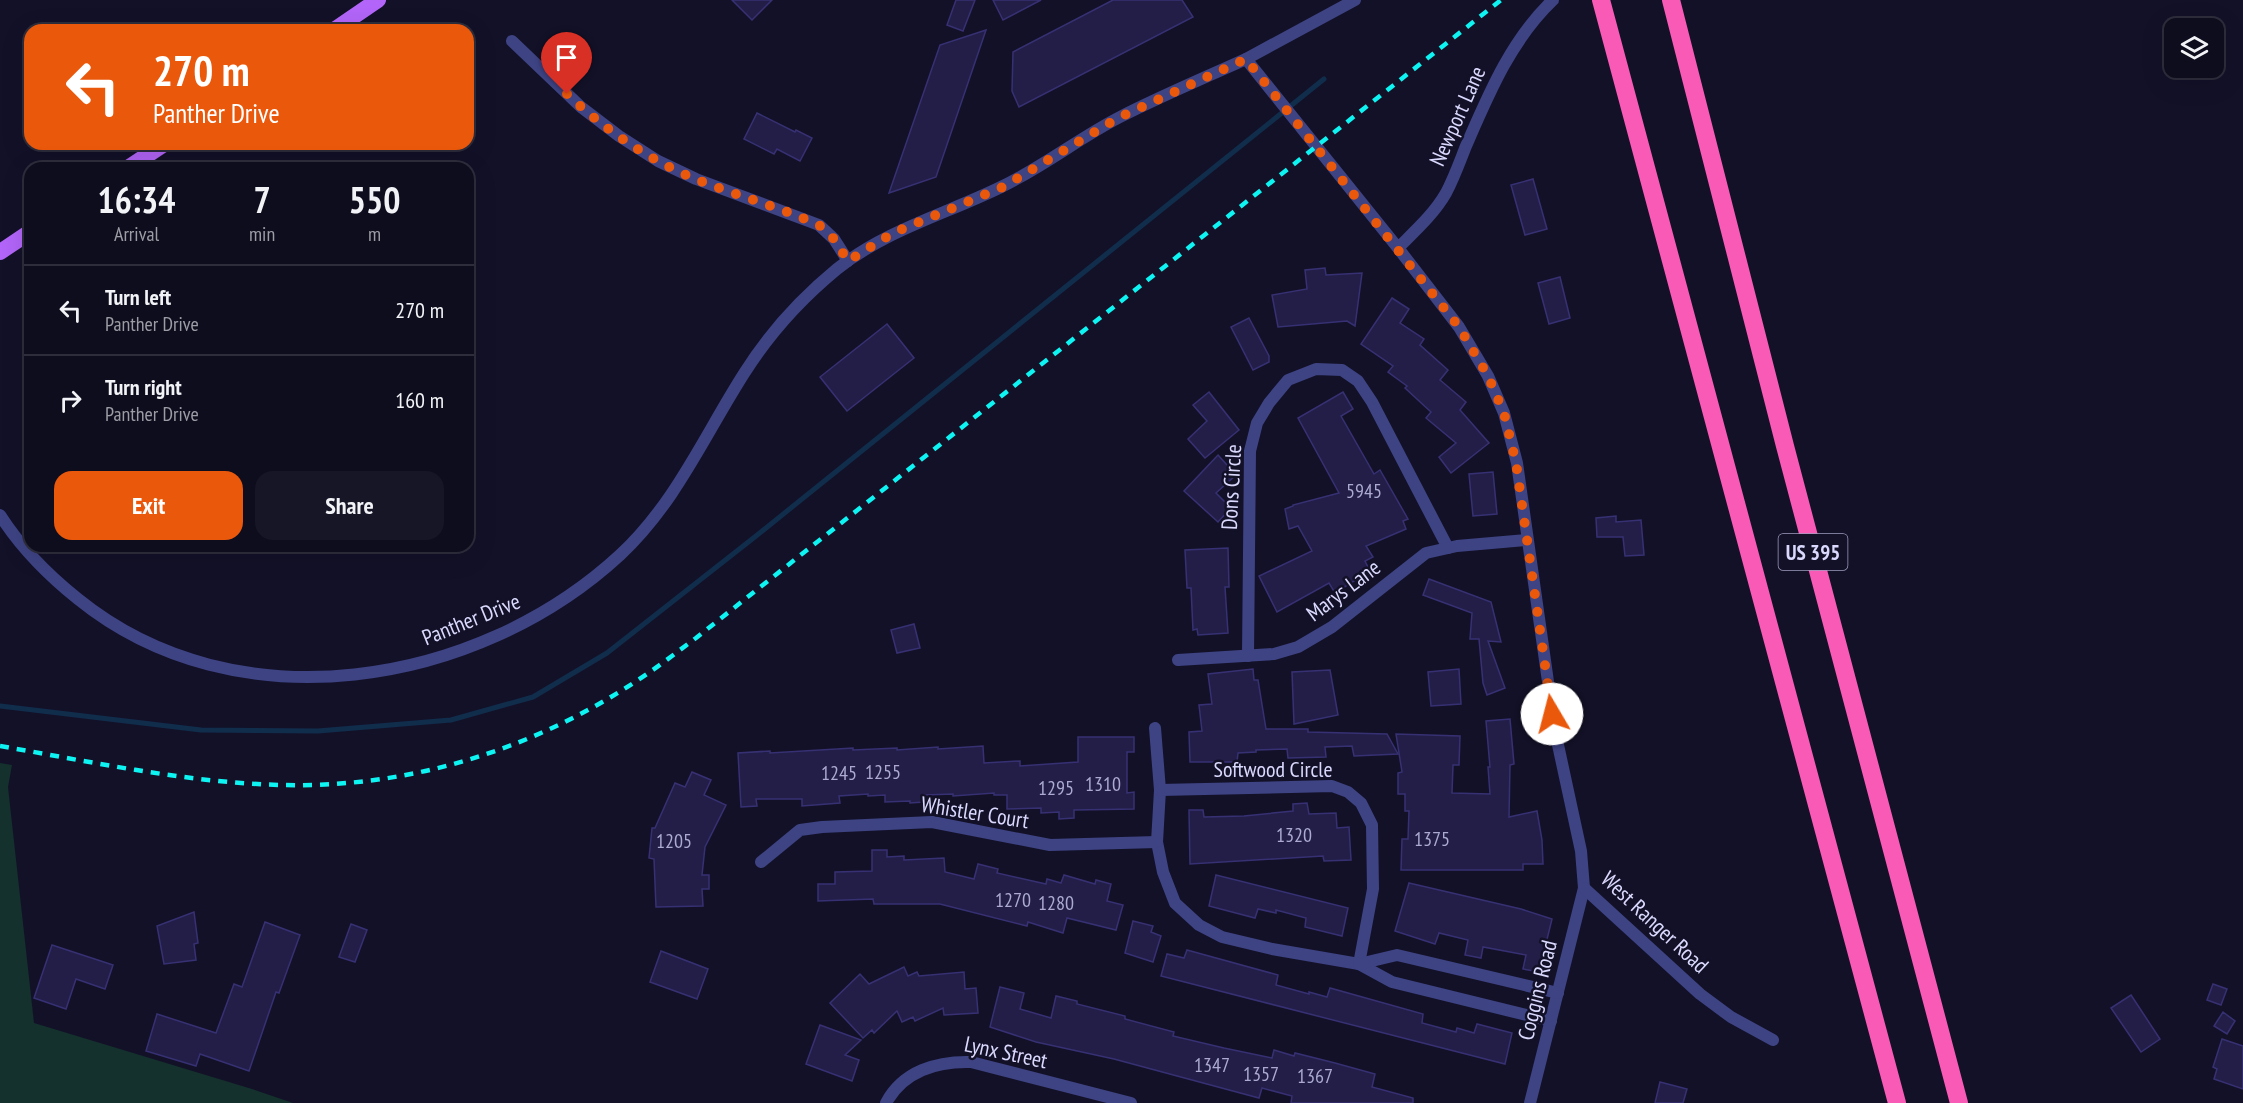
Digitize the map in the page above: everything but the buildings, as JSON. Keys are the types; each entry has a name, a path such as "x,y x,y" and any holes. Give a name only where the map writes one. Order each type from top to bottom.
{"highway":[{"name":"US 395","path":"1671,0 1788,458 1959,1103"},
{"name":"US 395","path":"1603,9 1897,1103"}],"main road":[{"path":"343,24 378,0"},
{"path":"137,162 155,150"},
{"path":"0,252 24,236"}],"street":[{"name":"Panther Drive","path":"29,552 58,584 93,612 127,633 160,649 198,663 237,673 317,678 368,673 418,663 462,649 531,617 591,579 621,554 649,525 674,492 746,370 774,334 818,287 848,261 893,233 1003,187 1118,118 1246,59 1355,0"},
{"name":"Newport Lane","path":"1398,248 1433,213 1446,192 1488,96 1509,55 1527,29 1553,0"},
{"path":"512,40 581,107 619,136 658,161 696,179 819,225 834,239 848,261"},
{"name":"West Ranger Road","path":"1246,59 1459,327 1488,376 1504,413 1516,463 1555,731 1581,851 1584,888 1700,994 1731,1017 1773,1040"},
{"name":"Dons Circle","path":"1248,656 1250,451 1257,423 1269,403 1288,380 1316,369 1342,369 1358,381 1372,402 1448,548"},
{"name":"Panther Drive","path":"0,515 24,546"},
{"name":"Marys Lane","path":"1178,660 1274,654 1298,647 1332,627 1426,553 1448,548 1527,540"},
{"path":"1155,728 1160,790 1157,842 1162,872 1175,903 1199,925 1222,937 1262,947 1359,964 1392,982 1551,1021"},
{"name":"Softwood Circle","path":"1160,790 1332,786 1348,792 1361,803 1372,825 1373,889 1359,964"},
{"name":"Whistler Court","path":"761,862 800,830 822,826 932,822 1050,846 1157,842"},
{"name":"Coggins Road","path":"1530,1103 1584,888"},
{"path":"1359,964 1397,956 1558,993"},
{"name":"Lynx Street","path":"886,1103 902,1083 917,1072 934,1065 971,1062 1131,1103"}],"green space":[{"path":"0,763 12,765 8,787 34,1023 293,1103 0,1103"}],"waterway":[{"path":"0,706 201,730 318,731 451,720 533,697 607,653 1324,79"}],"railway":[{"path":"0,746 176,776 283,785 330,784 377,780 423,772 512,745 556,726 638,680 696,638 1501,0"}],"route":[{"path":"567,94 619,136 658,161 696,179 819,225 834,239 848,261 893,233 1003,187 1118,118 1246,59 1459,327 1488,376 1504,413 1516,463 1552,714"}]}
